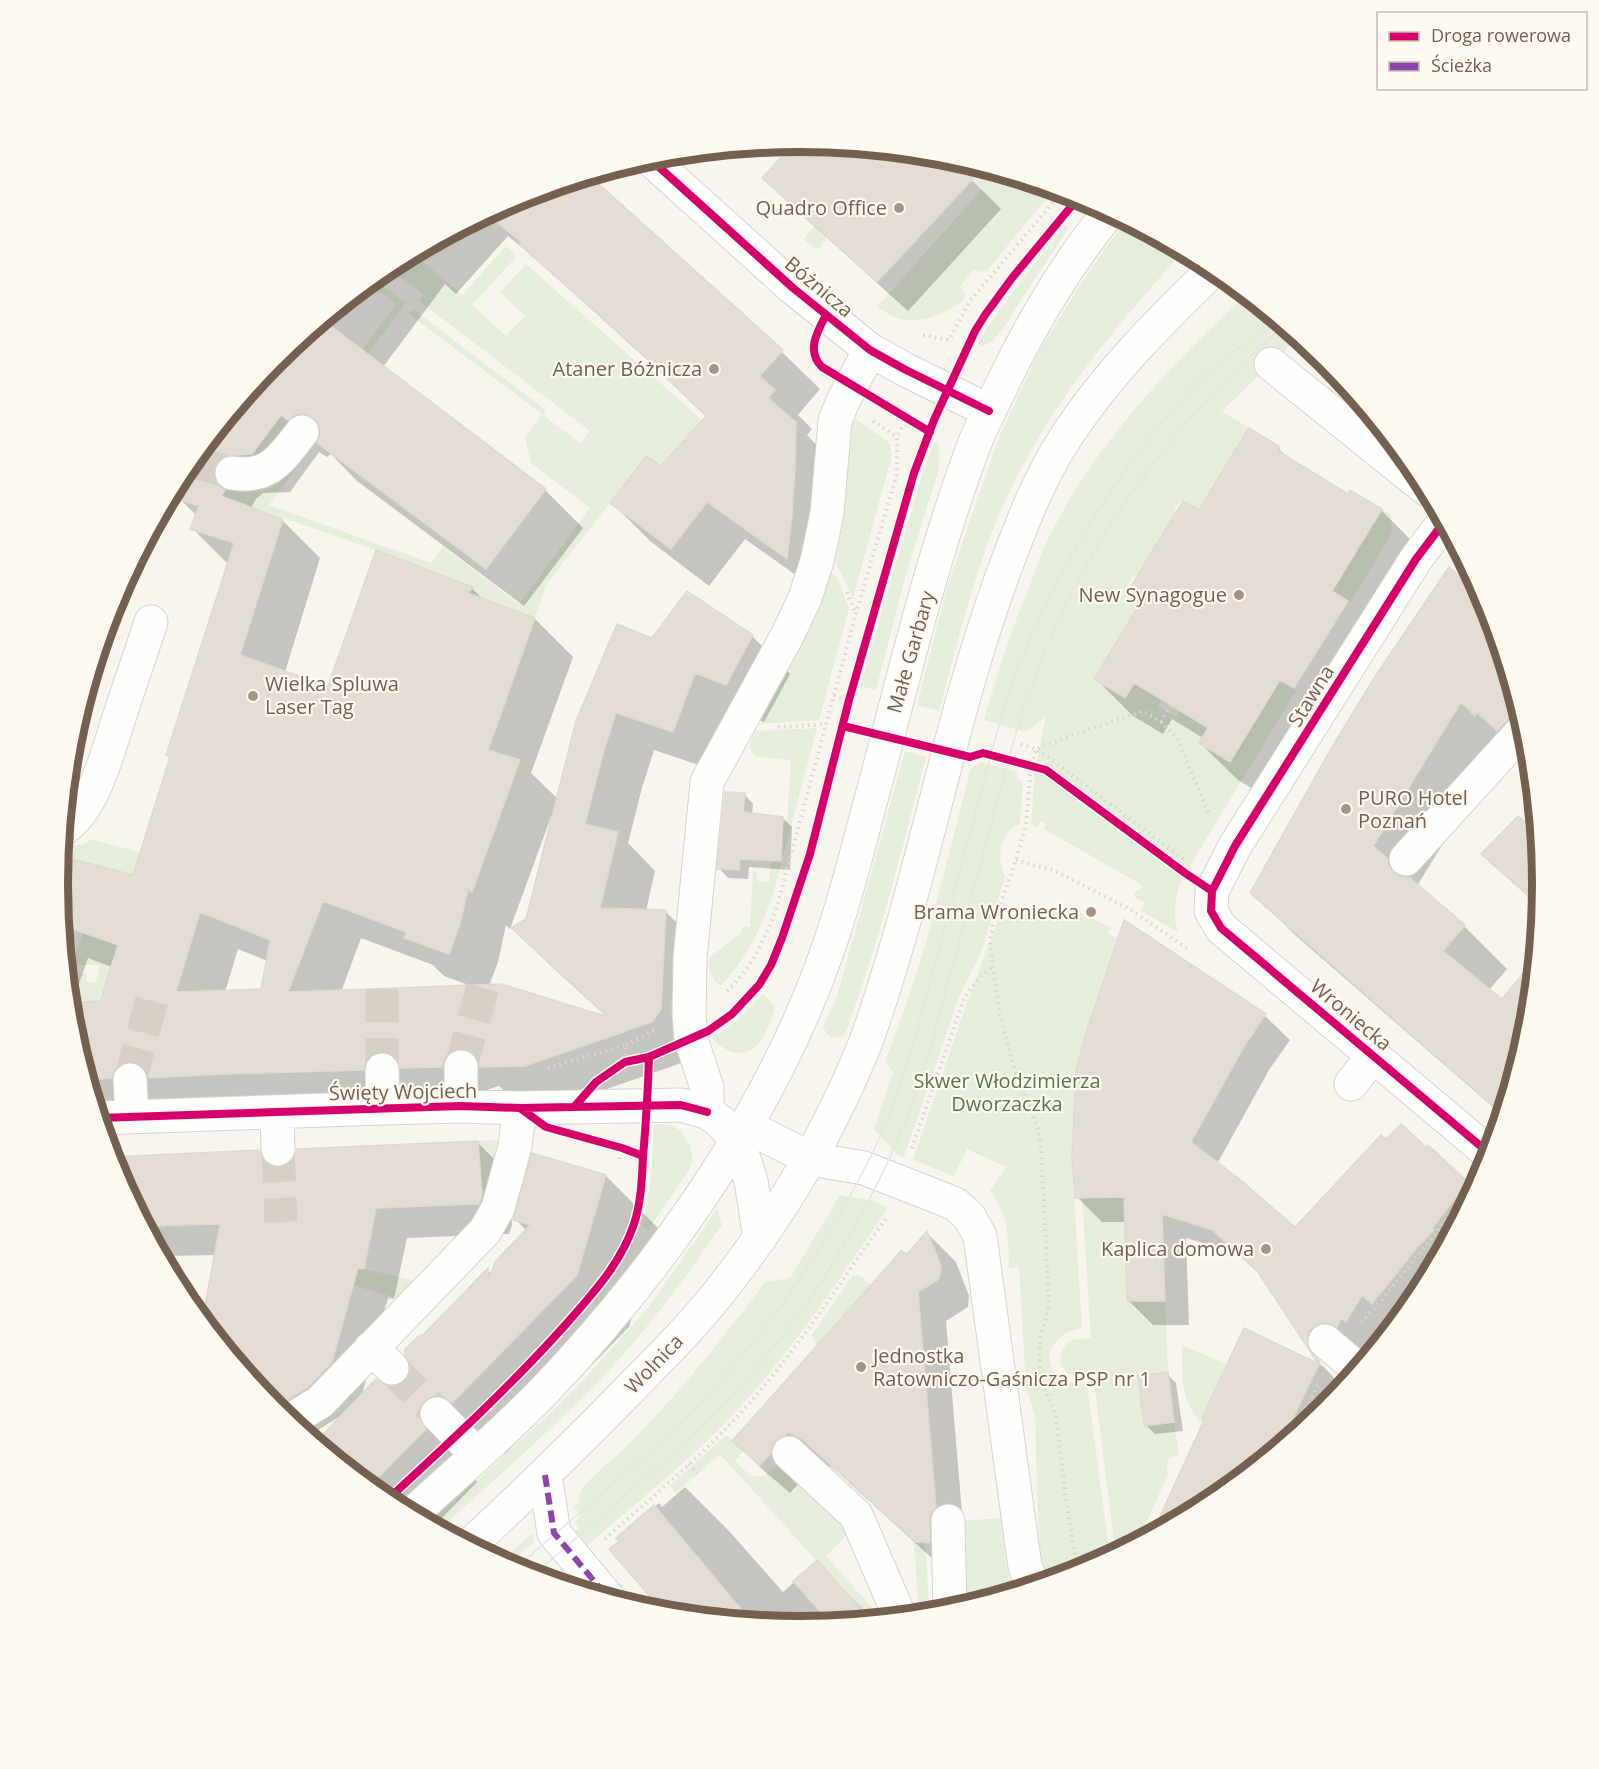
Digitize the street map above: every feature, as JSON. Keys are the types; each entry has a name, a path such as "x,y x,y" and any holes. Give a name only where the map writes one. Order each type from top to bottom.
{"street":[{"name":"Bóżnicza","path":"659,167 793,288 870,350 989,411"},
{"name":"Małe Garbary","path":"741,1134 772,1080 800,1022 828,948 854,862 941,543 977,440 1020,347 1066,269 1104,219"},
{"path":"810,1159 865,1042 891,966 972,668 1012,548 1041,480 1064,440 1089,405 1139,344 1207,276"},
{"path":"707,1112 707,1088 691,1039 689,1014 690,958 707,782 788,634 805,598 817,561 827,513 835,421 870,350"},
{"path":"1271,364 1402,470"},
{"path":"232,473 246,475 274,466 303,432"},
{"name":"Stawna","path":"1212,891 1235,846 1416,559 1439,529"},
{"path":"70,825 84,808 99,777 151,622"},
{"path":"1406,860 1516,738"},
{"name":"Wroniecka","path":"1212,891 1211,910 1221,928 1373,1056 1477,1162"},
{"path":"1351,1084 1373,1056"},
{"path":"461,1067 461,1106"},
{"path":"382,1070 383,1108"},
{"path":"130,1080 132,1116"},
{"name":"Święty Wojciech","path":"105,1118 461,1106 520,1108 681,1105 707,1112 741,1134"},
{"path":"297,1416 381,1358 485,1231 498,1208 515,1146 520,1108"},
{"path":"277,1112 278,1149"},
{"path":"741,1134 810,1159 864,1168 955,1204 970,1218 980,1236 1025,1566 1030,1579"},
{"path":"741,1134 760,1238"},
{"path":"418,1509 543,1391 612,1315 692,1210 741,1134"},
{"name":"Wolnica","path":"475,1540 545,1475 670,1349 722,1289 760,1238 810,1159"},
{"path":"437,1414 477,1455"},
{"path":"789,1453 856,1515 897,1610"},
{"path":"545,1475 554,1533 601,1589"},
{"path":"948,1521 950,1600"}],"path":[{"path":"918,335 949,340 970,301 1056,199"},
{"path":"626,1044 704,1008 720,998 750,966 764,939 777,908 856,613 897,474 897,437 902,427"},
{"path":"834,695 846,702"},
{"path":"1161,722 1171,705"},
{"path":"1036,749 1143,711 1161,722 1177,738 1213,822"},
{"path":"1022,744 1036,749 1052,760 1183,860 1192,859"},
{"path":"1036,749 1031,765 1026,825 993,925 990,942 999,1012 1013,1064 1038,1130 1041,1145 1049,1307 1040,1338 1039,1378 1056,1414 1066,1500 1076,1562"},
{"path":"1016,860 1053,870 1122,905 1192,952"},
{"path":"598,1545 689,1464 753,1400 808,1331 890,1213 965,996 993,965"},
{"path":"619,1066 637,1059"},
{"path":"612,1145 633,1152"},
{"path":"1305,1413 1339,1353 1456,1207"},
{"path":"689,1464 697,1474"},
{"path":"643,1596 646,1600"}],"green space":[{"path":"877,157 896,159 825,238 826,240 818,249 803,239"},
{"path":"965,172 1048,196 987,271 980,272 974,269 960,287 965,298 958,304 941,314 913,320 894,317 877,307 982,189"},
{"path":"1065,225 1069,227 1003,328 993,341 981,347 977,343 988,327"},
{"path":"1122,228 1178,258 1102,346 1053,414 1032,449 1012,486 986,547 964,616 939,711 917,705 947,587 999,437 1041,347 1108,244"},
{"path":"506,246 517,256 472,305 506,336 525,316 500,292 526,264 702,420 661,467 646,456 546,585 535,618 406,570 409,562 204,490 189,481 190,479 232,491 253,492 272,487 295,470 269,505 431,563 443,547 519,604 590,508 531,463 525,437 542,414 409,314 413,309 546,410 543,415 580,443 590,431 419,301 423,294 396,274 420,259 462,295"},
{"path":"380,285 406,303 347,381 342,377 396,304 376,288"},
{"path":"1240,301 1292,344 1222,411 1249,428 1197,513 1181,500 1137,576 1134,575 1127,586 1136,592 1146,594 1094,679 1125,698 1135,682 1155,693 1154,695 1161,700 1158,706 1176,717 1180,711 1190,715 1208,726 1199,743 1229,762 1282,677 1297,689 1182,879 1175,905 1178,932 1141,911 1145,903 1133,896 1137,890 1140,891 1142,885 1044,829 1046,824 1041,821 1037,828 1031,825 1035,770 1046,716 1026,732 984,720 1019,612 1050,535 1069,500 1090,467 1137,406 1189,350"},
{"path":"280,415 288,421 269,446 253,456 244,457 212,449 218,440"},
{"path":"850,415 886,440 890,445 892,455 853,598 835,561 847,483"},
{"path":"934,442 939,444 939,469 904,581 876,690 860,686 923,471"},
{"path":"1382,509 1391,515 1392,532 1351,602 1330,594"},
{"path":"831,574 837,577 849,608 819,720 760,724 803,643"},
{"path":"817,728 773,894 758,931 745,955 720,986 711,974 709,958 742,932 743,926 750,927 753,871 757,872 757,881 769,882 771,861 781,856 783,823 787,822 791,760 756,756 750,747 751,741 756,731"},
{"path":"905,751 926,757 889,898 857,1002 844,1036 832,1038 823,1027 836,998"},
{"path":"981,762 1018,772 1016,779 1023,782 1020,824 1010,829 1001,844 1000,860 1005,877 980,955 960,994 904,1157 897,1154 874,1129 893,1072 885,1062 926,943 971,768"},
{"path":"91,839 177,862 142,982 109,973 97,1004 95,1001 78,1003 75,982 79,982 79,974 86,973 87,982 96,982 100,965 74,965 74,958 83,933 128,948 148,879 69,858 69,846 84,844"},
{"name":"Skwer Włodzimierza Dworzaczka","path":"1068,906 1111,928 1108,934 1117,938 1076,1070 1072,1163 1082,1328 1067,1333 1057,1341 1051,1350 1050,1360 1053,1370 1060,1378 1071,1383 1087,1384 1109,1548 1048,1573 1039,1551 1035,1415 1026,1388 1019,1267 1009,1268 1005,1219 990,1191 1006,1167 967,1149 954,1176 913,1160 967,1002 1001,912 1006,920 1021,912 1025,914"},
{"path":"763,994 775,1006 764,1035 755,1048 742,1053 729,1051 712,1038 737,1020"},
{"path":"654,1125 673,1126 681,1131 690,1145 693,1159 690,1169 648,1230 642,1226 650,1186"},
{"path":"502,1140 483,1204 478,1141"},
{"path":"840,1195 876,1201 888,1208 805,1327 750,1396 690,1457 582,1550 573,1533 579,1528 575,1522 581,1516 573,1507 579,1502 583,1488 642,1431 679,1390 765,1282 790,1278"},
{"path":"1124,1197 1127,1301 1165,1301 1168,1372 1138,1376 1144,1425 1174,1422 1179,1455 1168,1461 1168,1474 1145,1526 1139,1532 1114,1545 1093,1373 1077,1375 1068,1373 1064,1370 1060,1356 1064,1347 1071,1341 1091,1338 1082,1198"},
{"path":"717,1209 722,1225 664,1305 617,1362 561,1419 445,1524 435,1519 545,1418 586,1377 648,1308"},
{"path":"358,1268 421,1282 403,1300 315,1274"},
{"path":"853,1275 860,1276 871,1285 817,1345 811,1336"},
{"path":"1182,1345 1229,1365 1202,1423 1190,1407 1186,1397"},
{"path":"726,1435 744,1451 735,1461 751,1476 762,1477 777,1466 845,1527 846,1536 826,1556 876,1612 864,1613 720,1454 676,1493 670,1486"},
{"path":"1002,1518 1004,1546 1012,1585 964,1597 959,1521"},
{"path":"533,1533 534,1542 514,1559 507,1556"},
{"path":"914,1542 925,1543 929,1604 918,1606"}],"building":[{"path":"800,152 895,159 966,172 973,179 877,282 762,178 785,153"},
{"name":"Ataner Bóżnicza","path":"596,181 783,350 760,376 775,390 768,398 796,422 792,515 787,559 707,502 671,549 610,503 646,456 661,466 706,416 628,341 519,244 521,242 494,220 564,191"},
{"path":"329,324 546,489 486,569 317,443 321,434 319,425 314,418 305,414 296,414 288,420 281,415 252,454 224,456 216,463 213,471 215,481 225,490 221,496 283,519 240,655 328,686 376,550 473,587 468,593 535,618 488,750 520,760 472,892 468,889 460,924 449,954 404,938 406,932 323,901 288,992 501,984 608,1017 511,928 526,919 576,721 617,624 652,638 687,591 753,635 726,685 695,673 673,732 616,713 604,750 585,824 618,832 600,908 666,910 661,1009 652,1022 525,1066 480,1067 471,1051 460,1048 451,1051 445,1057 442,1067 400,1068 398,1060 391,1054 381,1051 372,1054 363,1070 149,1078 145,1069 138,1063 130,1061 119,1065 112,1078 94,1079 78,1002 100,1001 118,945 69,928 69,858 133,875 170,757 166,755 234,543 190,529 199,506 178,499 191,478 249,402 282,367","holes":["200,912 270,940 261,989 176,992"]},
{"name":"New Synagogue","path":"1249,428 1280,447 1278,451 1348,494 1350,490 1382,509 1332,591 1348,601 1294,688 1280,680 1230,762 1199,743 1208,728 1171,705 1134,683 1125,698 1094,679 1144,597 1130,588 1183,501 1199,510"},
{"name":"PURO Hotel Poznań","path":"1449,567 1466,583 1476,604 1493,649 1511,715 1497,731 1477,712 1475,716 1461,702 1373,846 1388,859 1388,865 1394,873 1401,877 1409,877 1465,925 1443,951 1502,999 1526,970 1507,1074 1496,1109 1250,893 1332,747 1376,675"},
{"path":"725,792 745,793 743,812 783,817 781,861 740,859 739,870 717,869"},
{"path":"1518,816 1529,825 1531,898 1481,854"},
{"path":"1124,920 1266,1014 1245,1045 1191,1142 1237,1177 1295,1227 1381,1135 1386,1139 1401,1124 1468,1182 1432,1228 1434,1230 1372,1304 1362,1295 1346,1322 1341,1318 1337,1327 1328,1323 1318,1324 1310,1329 1307,1337 1308,1348 1257,1271 1212,1230 1162,1214 1165,1301 1127,1301 1124,1197 1075,1198 1072,1158 1076,1070"},
{"path":"478,1141 482,1194 479,1204 376,1208 364,1269 358,1268 332,1362 308,1387 283,1402 249,1367 204,1310 220,1224 153,1226 120,1157 259,1150 262,1158 269,1165 279,1168 288,1165 297,1149"},
{"path":"532,1153 606,1175 577,1275 452,1403 441,1396 432,1396 424,1401 419,1408 419,1418 426,1429 375,1480 320,1438 376,1379 388,1386 397,1386 405,1381 410,1372 410,1363 405,1355 405,1349 423,1335 488,1268 489,1279 495,1262 530,1225 513,1220"},
{"name":"Jednostka Ratowniczo-Gaśnicza PSP nr 1","path":"927,1231 941,1266 939,1278 918,1292 936,1508 931,1513 929,1521 930,1541 928,1543 916,1542 802,1439 789,1432 775,1441 771,1453 760,1465 732,1441 901,1251 907,1254"},
{"path":"1244,1328 1317,1363 1308,1348 1320,1362 1287,1430 1206,1493 1157,1523 1205,1418 1202,1418"},
{"path":"1168,1372 1174,1422 1144,1426 1138,1376"},
{"path":"654,1505 746,1614 654,1601 609,1549 619,1541 616,1538"},
{"path":"817,1560 864,1613 823,1616 793,1581"}],"tunnel":[{"path":"201,464 232,473"},
{"path":"461,1067 485,979"},
{"path":"382,989 382,1070"},
{"path":"130,1080 154,992"},
{"path":"278,1149 281,1222"},
{"path":"392,1368 437,1414"}],"tram line":[{"path":"523,1562 673,1430 721,1381 770,1321 814,1257 853,1191 894,1103 920,1019 1005,706 1014,679 1049,598 1107,497 1168,416 1204,375 1224,358 1273,327"},
{"path":"541,1569 663,1462 738,1389 785,1333 849,1237 884,1170 918,1087 1020,720 1043,656 1063,610 1112,523 1170,442 1202,405 1273,335"}],"marked path":[{"path":"545,1475 554,1533 601,1589"}],"cycle path":[{"path":"659,167 793,288 870,350 989,411"},
{"path":"575,1106 596,1082 625,1062 649,1057 708,1031 732,1014 759,985 771,965 810,854 849,700 914,473 934,420 975,331 985,315 1012,278 1072,205"},
{"path":"826,315 814,348 817,361 822,367 930,432"},
{"path":"1439,529 1416,559 1235,846 1212,891 1211,911 1221,928 1483,1148"},
{"path":"843,726 970,757 983,753 1046,770 1212,891"},
{"path":"394,1494 479,1414 546,1346 597,1288 622,1252 634,1224 640,1199 649,1057"},
{"path":"105,1118 461,1106 520,1108 681,1105 707,1112"},
{"path":"520,1108 546,1127 643,1156"}],"place":[{"name":"Quadro Office","path":"899,208"},
{"name":"Ataner Bóżnicza","path":"714,369"},
{"name":"New Synagogue","path":"1239,595"},
{"name":"Wielka Spluwa Laser Tag","path":"253,696"},
{"name":"PURO Hotel Poznań","path":"1346,809"},
{"name":"Brama Wroniecka","path":"1091,912"},
{"name":"Kaplica domowa","path":"1266,1249"},
{"name":"Jednostka Ratowniczo-Gaśnicza PSP nr 1","path":"861,1367"}]}
